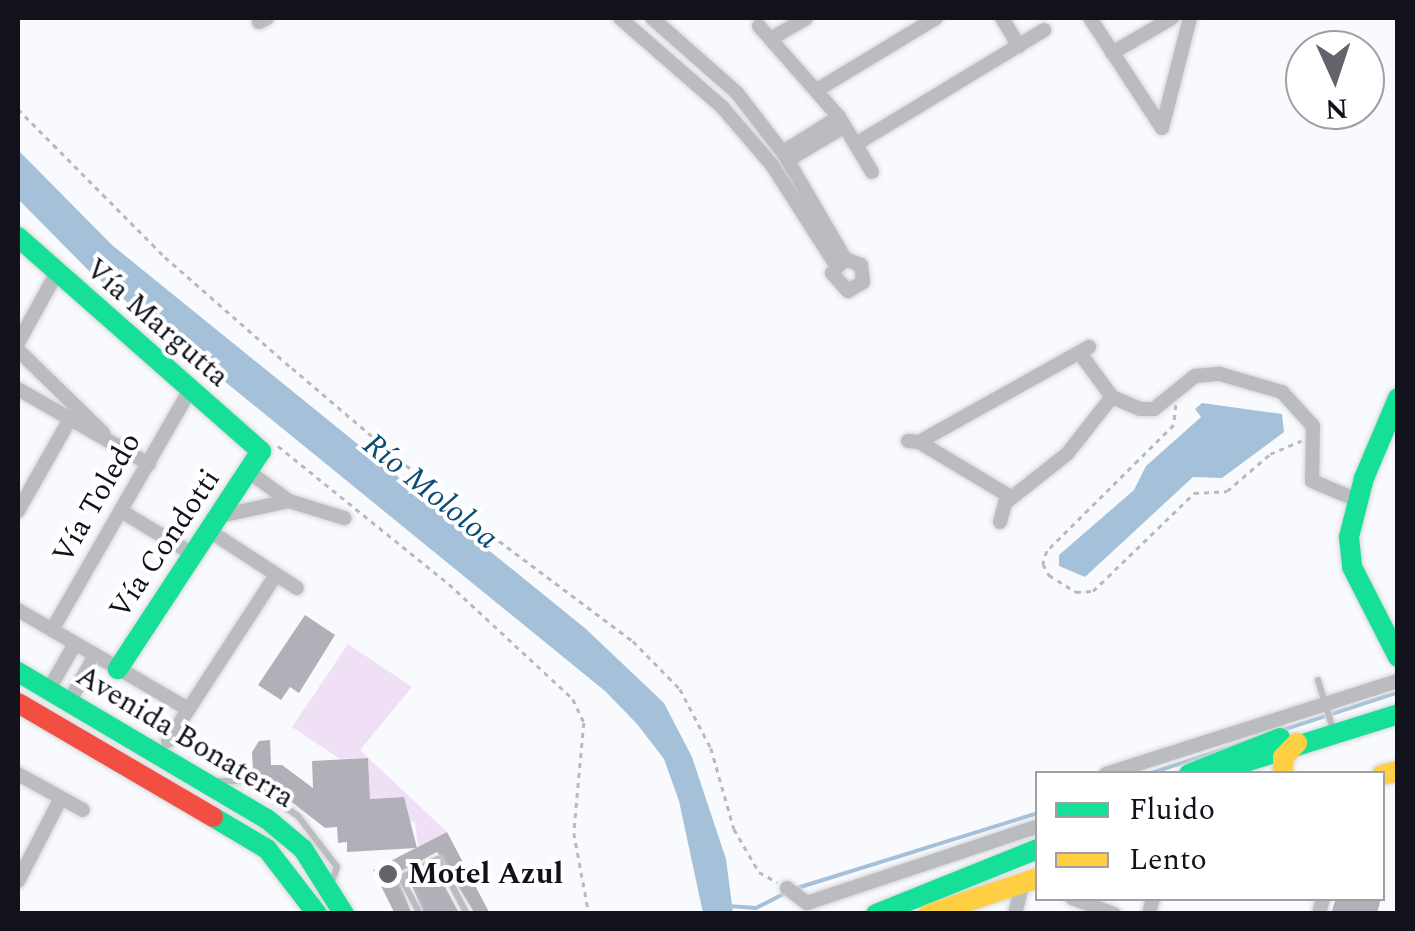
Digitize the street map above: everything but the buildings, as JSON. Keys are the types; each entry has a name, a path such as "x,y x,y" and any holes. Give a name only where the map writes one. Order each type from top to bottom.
{"main road":[{"name":"Vía Margutta","path":"18,237 189,392 262,444"},
{"path":"1398,398 1357,500 1349,538 1352,567 1398,658"},
{"name":"Vía Condotti","path":"118,669 191,553 249,472 262,444"},
{"name":"Avenida Bonaterra","path":"18,672 267,819 303,849 337,901"},
{"name":"Avenida Bonaterra","path":"18,702 267,849 316,912"},
{"path":"1194,771 1328,712 1398,705"},
{"path":"1216,771 1398,714"},
{"path":"1282,771 1284,757 1297,744"},
{"path":"876,914 1035,851"},
{"path":"929,914 1031,882"},
{"path":"316,912 337,901"}],"street":[{"path":"620,18 722,108 772,165 840,262 785,156 737,93 658,20 645,40"},
{"path":"772,38 806,18"},
{"path":"817,90 936,18"},
{"path":"1002,18 1019,46"},
{"path":"1090,18 1162,128 1190,18"},
{"path":"1112,52 1172,18"},
{"path":"759,26 842,121 872,172"},
{"path":"856,144 1044,30"},
{"path":"785,156 842,121"},
{"path":"56,274 18,347 74,412 114,445 148,464"},
{"path":"1010,497 913,442 1086,352 1112,396 1154,409 1194,376 1254,382 1302,408 1314,431 1312,481 1357,500"},
{"path":"18,389 74,412"},
{"name":"Vía Toledo","path":"52,630 189,392"},
{"path":"1000,522 1010,497 1067,454 1112,396"},
{"path":"18,512 74,412"},
{"path":"249,472 289,501 344,518"},
{"path":"289,501 235,508 211,524 298,588"},
{"path":"121,511 191,553"},
{"path":"168,742 276,575"},
{"path":"18,610 188,709"},
{"path":"49,689 75,644"},
{"path":"69,702 95,655"},
{"path":"1117,771 1328,712 1398,681"},
{"path":"18,774 83,810"},
{"path":"18,881 62,798"},
{"path":"790,891 801,903 815,901 1035,825"},
{"path":"1015,914 1031,882"},
{"path":"1080,901 1114,914"}],"lane":[{"path":"1318,680 1328,712"},
{"path":"215,781 248,781 298,816 337,867 337,901"},
{"path":"418,910 400,878 438,858 467,914"},
{"path":"459,914 462,904"}],"path":[{"path":"18,110 165,257 292,368 467,517 633,640 680,690 712,748 734,830 752,864 790,891"},
{"path":"1168,396 1179,408 1174,425 1043,558 1049,575 1076,592 1100,586 1194,493 1227,491 1270,454 1314,431"},
{"path":"262,444 449,584 573,699 584,723 574,833 588,914"}],"shaded area":[{"path":"348,644 412,687 360,750 447,832 418,847 415,822 406,822 404,797 370,799 368,758 340,759 292,727"}],"water":[{"path":"18,150 112,245 586,629 664,703 692,757 726,859 733,913 703,913 679,801 664,759 637,724 605,691 89,271 18,199"},
{"path":"1202,403 1282,414 1284,432 1222,478 1193,477 1085,577 1059,566 1059,555 1134,490 1146,466 1201,417 1195,409"}],"waterway":[{"path":"1157,771 1393,694"},
{"path":"794,889 1035,814"},
{"path":"729,906 756,908 785,893"}],"traffic: fast":[{"path":"18,237 261,451 118,669"},
{"path":"1398,398 1364,478 1349,537 1352,567 1398,657"},
{"path":"18,672 267,819 303,849 344,914"},
{"path":"1217,771 1398,714"},
{"path":"1197,771 1280,738"},
{"path":"213,817 267,849 317,914"},
{"path":"876,914 1035,850"}],"traffic: slow":[{"path":"1283,771 1283,757 1297,743"},
{"path":"1385,774 1398,771"},
{"path":"929,914 1035,879"}],"traffic: jam":[{"path":"18,703 213,817"}],"place":[{"name":"Motel Azul","path":"388,874"}],"water label":[{"name":"Río Mololoa","path":"430,492"}]}
